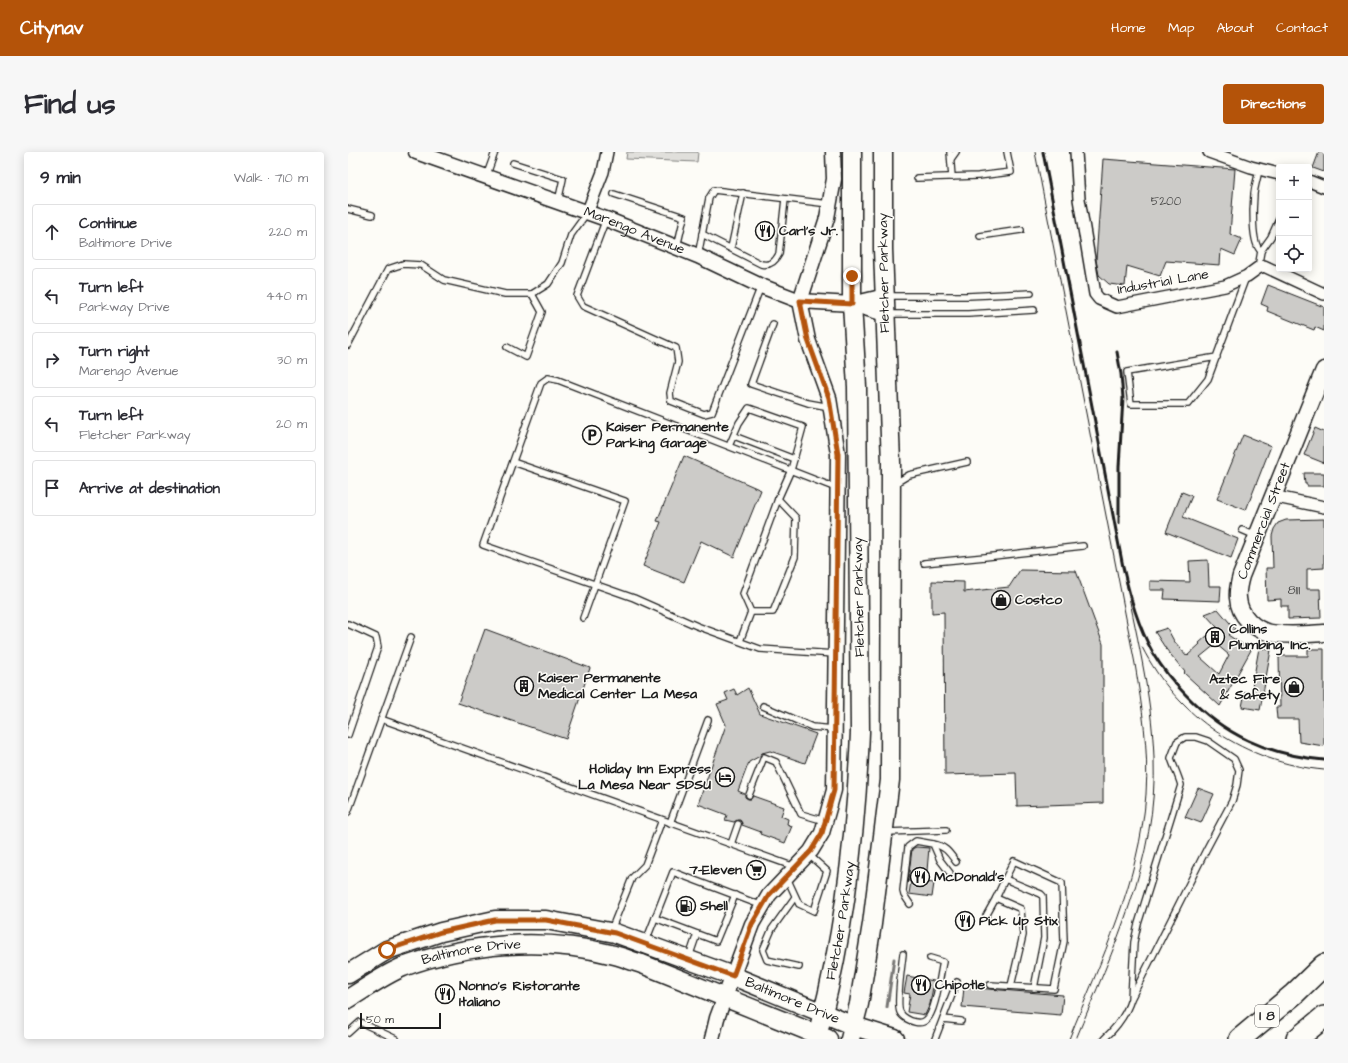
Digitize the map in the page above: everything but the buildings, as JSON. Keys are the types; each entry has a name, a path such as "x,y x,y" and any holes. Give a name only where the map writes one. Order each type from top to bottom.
{"highway":[{"path":"1294,994 1324,958"},
{"name":"I 8","path":"1240,1039 1294,994 1324,965"},
{"path":"1297,1039 1324,1016"}],"main road":[{"name":"Fletcher Parkway","path":"820,1038 823,1014 829,992 842,916 852,842 860,724 857,387 852,304 852,152"},
{"name":"Fletcher Parkway","path":"852,1032 859,1004 872,924 890,780 891,486 883,249 883,152"},
{"name":"Commercial Street","path":"1322,379 1272,496 1241,576 1238,588 1238,598 1244,616 1251,624 1260,630 1270,633 1283,634 1324,633"},
{"name":"Baltimore Drive","path":"348,974 387,950 441,932 495,920 546,920 610,932 645,943 733,976 823,1014 852,1032 895,1039"},
{"name":"Baltimore Drive","path":"348,999 381,979 403,968 450,954 500,945 545,944 584,948 611,954 642,964 820,1038"}],"street":[{"name":"Marengo Avenue","path":"416,152 606,219 698,256 761,286 800,301 852,304 885,314"},
{"path":"587,213 602,172 607,152"},
{"path":"712,1039 717,1018 752,924 769,895 808,854 822,833 834,790 838,454 829,398 808,340 800,301 827,218 834,179 833,152"},
{"name":"Industrial Lane","path":"1076,152 1080,206 1094,294 1099,300 1117,307 1225,286 1247,276 1258,268"},
{"path":"1209,152 1276,173"},
{"path":"1312,182 1324,187"},
{"path":"1258,268 1264,266 1324,294"},
{"name":"Marengo Avenue","path":"852,304 885,296"},
{"path":"1272,496 1324,507"}],"lane":[{"path":"486,177 495,152"},
{"path":"950,152 951,159"},
{"path":"950,152 952,177"},
{"path":"917,178 978,176 1011,172 1007,152"},
{"path":"513,163 564,180 558,202"},
{"path":"1259,169 1254,193 1254,233 1257,249 1261,251"},
{"path":"698,256 708,198 714,190 829,204"},
{"path":"731,248 743,193"},
{"path":"614,194 684,217 677,248"},
{"path":"702,234 761,264 771,264 776,260 779,254 785,199"},
{"path":"348,209 372,215"},
{"path":"348,345 388,269 403,264 421,265 444,280 505,294 532,294 548,284 562,263 571,235 587,213"},
{"path":"606,219 577,296 583,306 676,348 678,362 670,393 671,401 704,414 712,412 761,286"},
{"path":"1258,268 1261,251 1271,237 1276,226"},
{"path":"980,236 1021,230"},
{"path":"1217,357 1127,372 1131,404 1188,404 1208,379 1217,357 1247,276"},
{"path":"506,347 526,357 542,312 532,294"},
{"path":"885,296 1031,294"},
{"path":"885,314 968,314 1034,310"},
{"path":"773,324 751,384 808,403 831,407"},
{"path":"835,654 760,649 697,626 634,598 482,545 541,383 548,378 558,380 838,488"},
{"path":"729,446 739,423 749,408 802,427 791,470 778,499 743,594 750,612 740,642"},
{"path":"734,436 794,459"},
{"path":"513,462 625,501 583,618"},
{"path":"891,486 907,475 967,462"},
{"path":"750,612 773,612 795,557 796,518 778,499"},
{"path":"1242,530 1256,537"},
{"path":"924,563 985,558 1083,546"},
{"path":"348,624 376,637 378,647 348,735"},
{"path":"348,812 411,637"},
{"path":"763,706 812,727 834,730"},
{"path":"381,719 731,844 791,872 795,897 799,904 814,911 828,871 808,854"},
{"path":"670,823 708,720"},
{"path":"1104,1039 1128,1009 1131,999 1232,801 1239,770 1234,759 1208,741 1196,736 1185,737 1177,742 1170,758 1178,773 1181,785 1138,924 1134,942 1131,999"},
{"path":"749,795 764,757 776,762 801,814 825,821"},
{"path":"610,932 632,878 645,866 662,820"},
{"path":"731,844 738,824"},
{"path":"884,832 946,830"},
{"path":"910,904 903,891 908,847 916,841 942,845 956,862"},
{"path":"933,844 940,860 950,873"},
{"path":"986,916 1014,861 1062,883 1064,941 1054,989 990,985"},
{"path":"645,943 673,872 763,906"},
{"path":"1005,879 1043,896 1044,938 1034,988"},
{"path":"655,918 716,941 735,895"},
{"path":"795,897 772,929 764,950 767,960 799,967"},
{"path":"996,898 1020,909 1023,935 1020,953 1011,986"},
{"path":"688,959 696,934"},
{"path":"903,954 899,1003 900,1012 904,1017 920,1023 931,1015 936,1000 942,962 930,958"},
{"path":"935,1039 957,982"},
{"path":"942,1019 961,1021"},
{"path":"348,1033 360,1022 396,1039"}],"shaded area":[{"path":"627,152 698,152 697,162 626,159"}],"waterway":[{"path":"887,1007 894,959"}],"tram line":[{"path":"1035,152 1135,664 1147,761 1146,794 1136,857 1106,949 1069,1039"},
{"path":"1076,1039 1118,937 1130,902 1141,867 1149,831 1153,795 1154,758 1150,710 1123,567"},
{"path":"1142,647 1157,672 1174,695 1194,715 1217,732 1241,746 1268,758 1295,766 1324,770"}],"railway":[{"path":"1043,152 1123,567 1135,611 1148,643 1160,664 1181,689 1215,721 1231,732 1266,748 1284,753 1324,760"},
{"path":"1117,352 1123,398 1119,467 1119,523"}],"place":[{"name":"Carl's Jr.","path":"765,231"},
{"name":"Kaiser Permanente Parking Garage","path":"592,435"},
{"name":"Costco","path":"1001,600"},
{"name":"Collins Plumbing, Inc.","path":"1215,637"},
{"name":"Kaiser Permanente Medical Center La Mesa","path":"524,686"},
{"name":"Aztec Fire & Safety","path":"1294,687"},
{"name":"Holiday Inn Express La Mesa Near SDSU","path":"725,777"},
{"name":"7-Eleven","path":"756,870"},
{"name":"McDonald's","path":"920,877"},
{"name":"Shell","path":"686,906"},
{"name":"Pick Up Stix","path":"965,921"},
{"name":"Chipotle","path":"921,985"},
{"name":"Nonno's Ristorante Italiano","path":"445,994"}],"route":[{"path":"387,950 441,932 495,920 546,920 615,933 733,976 752,924 769,895 811,851 822,833 834,790 838,454 829,398 808,340 800,301 852,304 852,276"}]}
